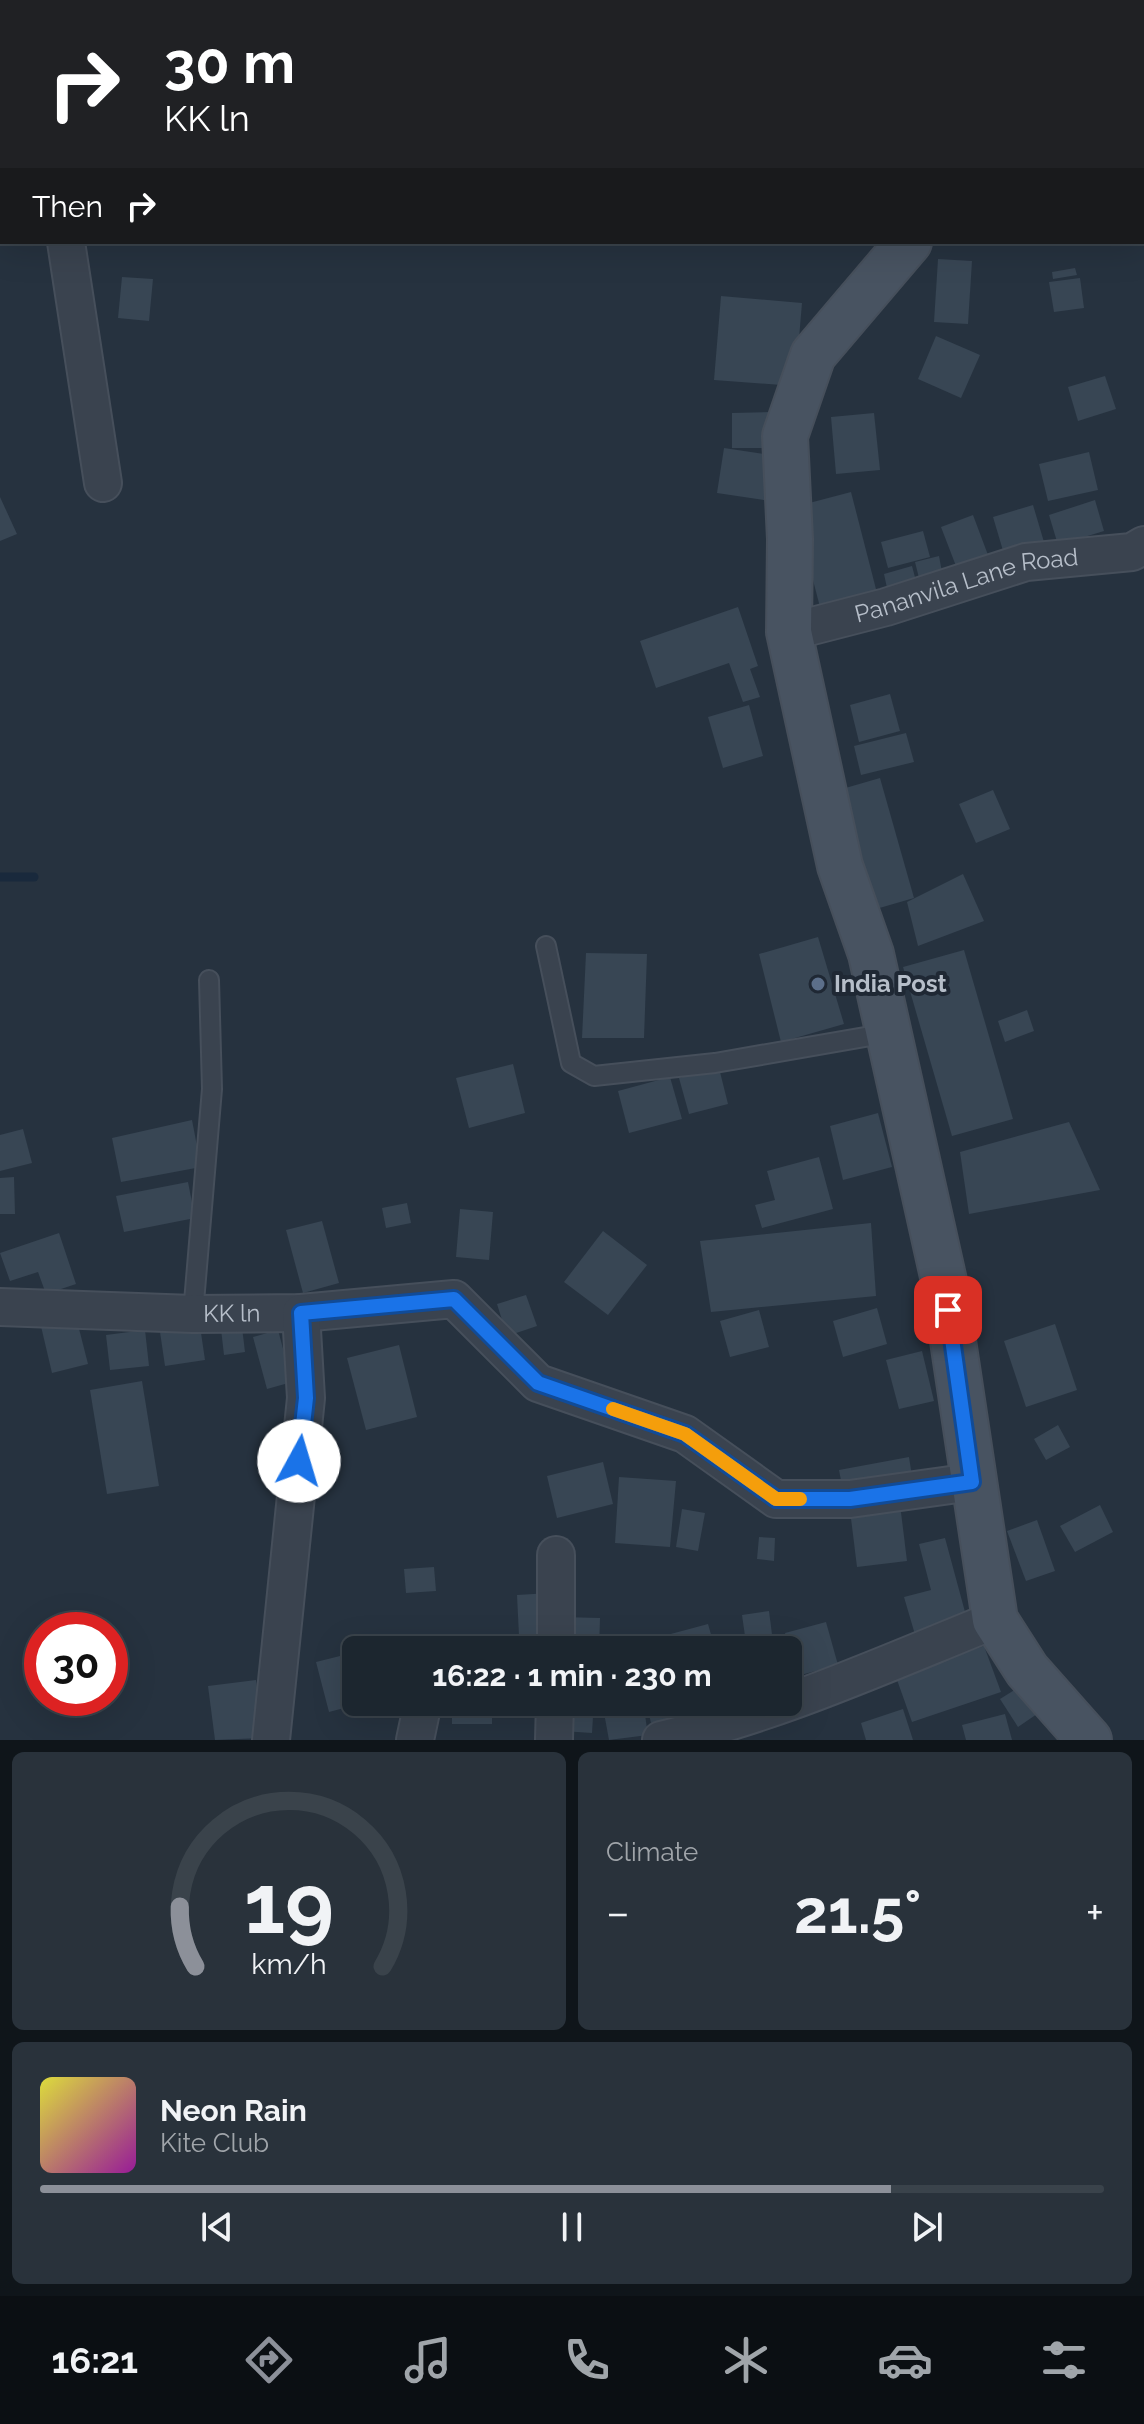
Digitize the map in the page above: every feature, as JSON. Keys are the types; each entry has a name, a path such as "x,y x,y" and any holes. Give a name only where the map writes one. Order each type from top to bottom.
{"main road":[{"path":"907,244 813,355 785,436 790,539 789,632 840,866 871,954 944,1281 995,1620 1027,1670 1089,1740"}],"street":[{"path":"66,244 103,483"},
{"name":"Pananvila Lane Road","path":"789,632 886,607 1026,562 1132,552 1144,545"},
{"name":"KK ln","path":"0,1307 193,1314 301,1313 454,1299 538,1383 685,1434 776,1499 850,1499 972,1482"},
{"path":"271,1740 306,1398 301,1313"},
{"path":"556,1555 556,1636"},
{"path":"661,1740 710,1729 797,1699 995,1620"},
{"path":"415,1740 420,1716"},
{"path":"554,1740 555,1716"}],"lane":[{"path":"546,946 571,1063 594,1076 715,1063 888,1033"},
{"path":"193,1314 212,1089 209,980"}],"building":[{"path":"938,259 972,261 968,324 934,322"},
{"path":"1075,268 1077,275 1053,279 1052,272"},
{"path":"122,277 153,279 149,321 118,318"},
{"path":"1080,278 1084,308 1054,312 1049,282"},
{"path":"721,296 802,303 795,386 714,380"},
{"path":"936,336 980,355 961,398 918,379"},
{"path":"1105,376 1116,409 1078,421 1068,387"},
{"path":"771,412 771,448 732,448 732,413"},
{"path":"874,413 880,470 836,474 831,417"},
{"path":"724,448 777,456 770,501 717,493"},
{"path":"1089,452 1098,490 1048,501 1039,464"},
{"path":"851,492 877,593 820,607 794,507"},
{"path":"0,497 17,534 0,541"},
{"path":"1095,500 1104,531 1058,545 1049,515"},
{"path":"1033,505 1044,542 1004,554 993,517"},
{"path":"973,515 988,555 956,566 941,527"},
{"path":"923,531 930,557 888,568 881,542"},
{"path":"939,556 942,572 919,578 915,562"},
{"path":"912,566 916,581 887,588 884,574"},
{"path":"738,607 758,666 750,669 760,697 743,702 729,663 656,688 640,641"},
{"path":"890,694 900,731 859,742 850,705"},
{"path":"749,705 763,756 723,768 708,717"},
{"path":"906,733 914,762 861,775 854,746"},
{"path":"880,778 914,898 876,909 842,789"},
{"path":"993,790 1010,829 976,843 959,804"},
{"path":"963,874 984,921 918,946 907,902"},
{"path":"818,937 844,1024 781,1042 759,954"},
{"path":"964,950 1013,1119 952,1136 903,967"},
{"path":"586,953 647,954 644,1038 582,1038"},
{"path":"1027,1010 1034,1031 1005,1042 998,1021"},
{"path":"513,1064 525,1113 469,1128 456,1078"},
{"path":"719,1068 728,1104 689,1114 679,1078"},
{"path":"670,1077 682,1119 629,1133 618,1091"},
{"path":"878,1113 892,1167 843,1180 830,1126"},
{"path":"192,1120 201,1167 121,1182 112,1138"},
{"path":"1069,1122 1100,1190 969,1214 960,1152"},
{"path":"23,1129 32,1163 0,1171 0,1135"},
{"path":"819,1157 833,1209 762,1228 755,1205 775,1200 767,1171"},
{"path":"14,1177 15,1214 0,1214 0,1178"},
{"path":"188,1182 195,1218 124,1232 116,1196"},
{"path":"407,1203 411,1223 386,1228 382,1208"},
{"path":"460,1209 493,1212 489,1260 456,1257"},
{"path":"322,1221 339,1283 303,1293 286,1230"},
{"path":"871,1223 876,1296 711,1312 700,1241"},
{"path":"603,1231 647,1265 608,1315 564,1282"},
{"path":"59,1233 76,1284 46,1294 38,1272 10,1281 0,1253"},
{"path":"526,1295 537,1326 507,1336 497,1304"},
{"path":"877,1308 887,1344 843,1357 833,1321"},
{"path":"759,1310 769,1347 730,1357 720,1321"},
{"path":"75,1313 88,1364 52,1373 40,1322"},
{"path":"1055,1324 1077,1390 1026,1407 1004,1341"},
{"path":"200,1326 205,1360 165,1366 160,1332"},
{"path":"242,1327 245,1352 224,1355 221,1329"},
{"path":"145,1330 149,1366 110,1370 106,1335"},
{"path":"278,1330 292,1382 267,1389 253,1337"},
{"path":"399,1345 417,1417 366,1430 347,1358"},
{"path":"922,1351 934,1401 899,1409 886,1360"},
{"path":"142,1381 159,1486 107,1494 90,1390"},
{"path":"1058,1425 1070,1447 1046,1460 1034,1439"},
{"path":"909,1457 913,1483 844,1496 839,1470"},
{"path":"603,1462 613,1504 557,1518 547,1476"},
{"path":"619,1477 676,1481 670,1547 615,1543"},
{"path":"899,1496 907,1561 857,1567 849,1502"},
{"path":"1100,1505 1113,1532 1075,1552 1060,1526"},
{"path":"682,1509 705,1513 698,1551 676,1547"},
{"path":"1037,1520 1055,1571 1026,1581 1007,1531"},
{"path":"759,1537 775,1538 774,1561 757,1559"},
{"path":"945,1538 968,1623 916,1638 904,1597 931,1590 919,1544"},
{"path":"434,1567 436,1591 406,1593 404,1569"},
{"path":"550,1593 553,1634 519,1636 517,1595"},
{"path":"769,1611 772,1636 745,1636 742,1615"},
{"path":"561,1617 600,1618 599,1636 560,1636"},
{"path":"826,1622 838,1665 802,1675 802,1636 786,1636 785,1633"},
{"path":"708,1624 711,1636 663,1636"},
{"path":"984,1646 1001,1692 912,1722 896,1677"},
{"path":"342,1656 342,1709 329,1712 316,1662"},
{"path":"256,1680 264,1738 215,1740 208,1686"},
{"path":"1019,1687 1037,1714 1018,1727 1000,1699"},
{"path":"903,1709 913,1740 866,1740 861,1723"},
{"path":"1005,1714 1012,1740 966,1740 962,1725"},
{"path":"452,1716 492,1716 492,1724 452,1724"},
{"path":"563,1716 593,1716 592,1733 562,1731"},
{"path":"605,1716 645,1716 648,1735 609,1740"},
{"path":"649,1716 680,1716 651,1723"}],"waterway":[{"path":"0,877 34,877"}],"slow traffic":[{"path":"613,1409 685,1434 776,1499 800,1499"}],"place":[{"name":"India Post","path":"818,984"}],"route":[{"path":"299,1461 306,1398 301,1313 454,1299 538,1383 685,1434 776,1499 850,1499 972,1482 948,1310"}]}
